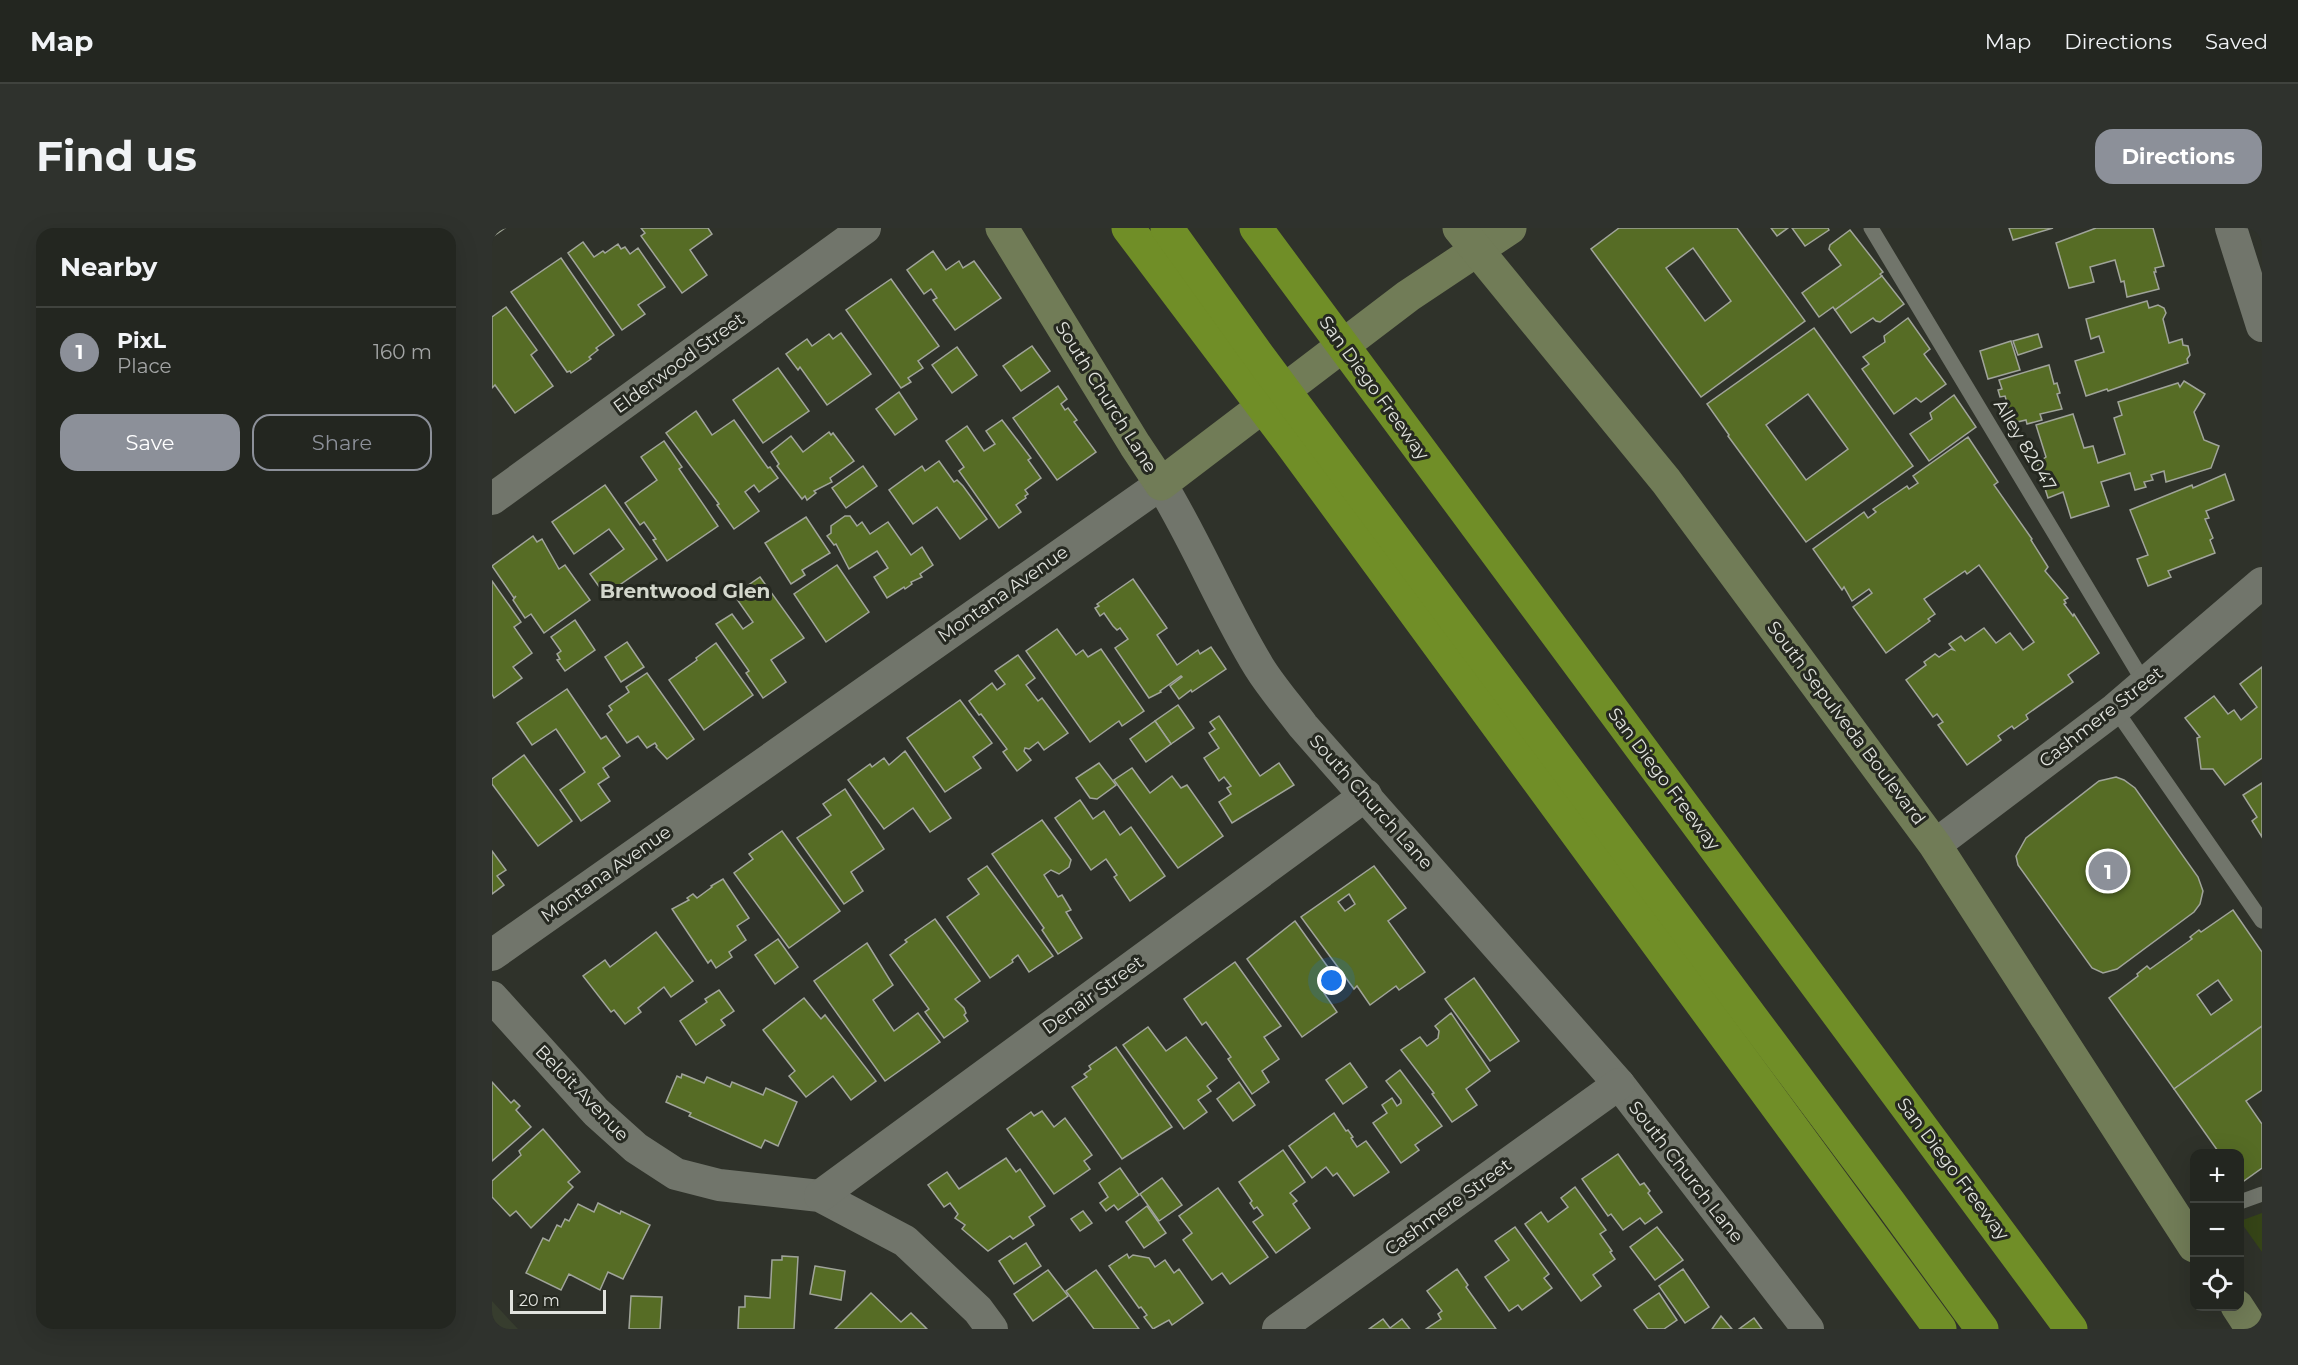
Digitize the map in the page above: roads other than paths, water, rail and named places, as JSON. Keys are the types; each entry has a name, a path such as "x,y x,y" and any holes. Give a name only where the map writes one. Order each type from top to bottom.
{"highway":[{"path":"1128,228 1246,363 1982,1329"},
{"path":"1167,228 1246,363"},
{"name":"San Diego Freeway","path":"1256,228 2071,1329"},
{"path":"1305,440 1940,1329"}],"main road":[{"name":"South Church Lane","path":"1002,228 1161,484"},
{"name":"Montana Avenue","path":"1161,484 1408,297 1468,239 1510,228"},
{"name":"South Sepulveda Boulevard","path":"1468,239 1666,481 1935,844 2190,1231"},
{"path":"2240,1311 2252,1329"}],"street":[{"name":"Elderwood Street","path":"492,499 865,228"},
{"path":"2231,228 2262,326"},
{"name":"South Church Lane","path":"1161,484 1181,517 1219,594 1260,668 1303,726 1619,1084 1808,1329"},
{"name":"Montana Avenue","path":"492,955 1161,484"},
{"name":"Cashmere Street","path":"1935,844 2115,709 2261,585"},
{"name":"Denair Street","path":"820,1196 1366,795"},
{"name":"Beloit Avenue","path":"492,998 596,1112 636,1148 676,1174 719,1185 820,1196 905,1241 978,1310 992,1329"},
{"name":"Cashmere Street","path":"1278,1329 1619,1084"}],"lane":[{"name":"Alley 82047","path":"1871,228 2145,684"},
{"path":"2115,709 2262,921"},
{"path":"2244,1201 2262,1194"}],"place":[{"name":"PixL","path":"2108,871"}],"district":[{"name":"Brentwood Glen","path":"685,591"}]}
